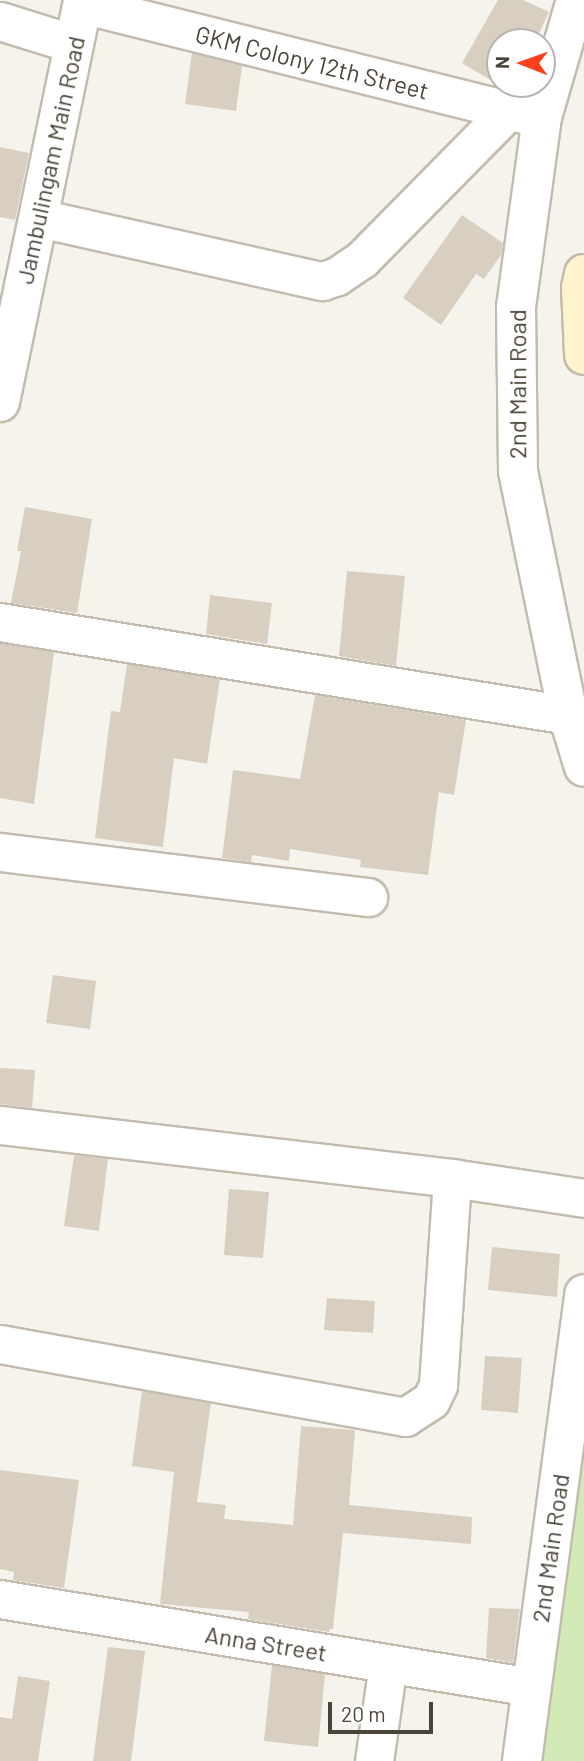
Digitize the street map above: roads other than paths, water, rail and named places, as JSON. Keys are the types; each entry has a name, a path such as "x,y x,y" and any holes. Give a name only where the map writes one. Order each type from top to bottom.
{"main road":[{"path":"584,274 581,288 584,355"}],"street":[{"name":"2nd Main Road","path":"576,0 524,115 516,307 518,471 568,715 584,767"},
{"name":"GKM Colony 12th Street","path":"83,2 524,115"},
{"name":"Jambulingam Main Road","path":"0,402 10,308 39,218 83,2"},
{"path":"0,21 74,44"},
{"path":"39,218 322,281 337,276 362,260 524,115"},
{"path":"0,622 568,715"},
{"path":"0,852 368,897"},
{"path":"0,1125 452,1178 584,1198"},
{"path":"0,1344 405,1417 431,1401 438,1385 452,1178"},
{"name":"2nd Main Road","path":"522,1761 584,1294"},
{"name":"Anna Street","path":"0,1599 531,1687"},
{"path":"374,1761 388,1664"}]}
